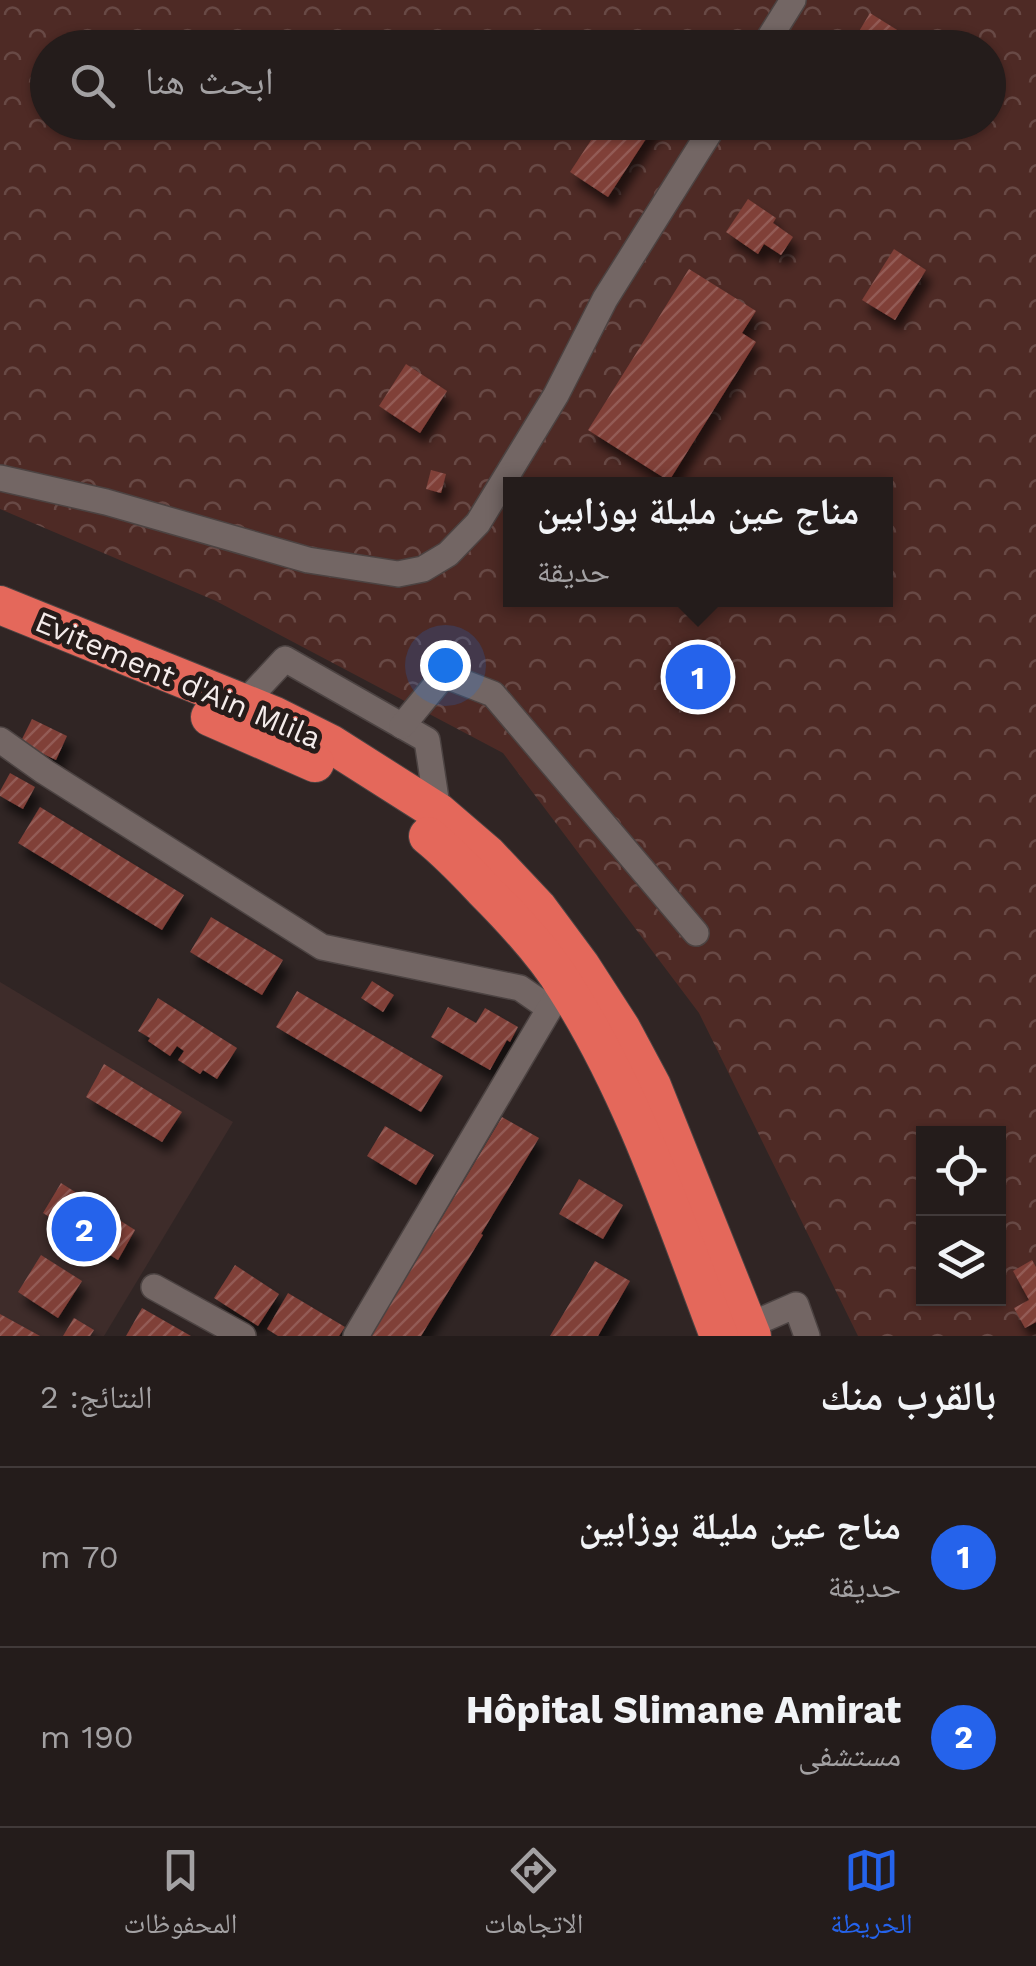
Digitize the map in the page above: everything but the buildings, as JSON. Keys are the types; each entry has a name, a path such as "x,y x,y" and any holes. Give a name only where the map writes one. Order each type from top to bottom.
{"highway":[{"name":"Evitement d'Ain Mlila","path":"0,605 331,744 438,812 488,855 538,908 622,1028 652,1086 740,1333"},
{"name":"Evitement d'Ain Mlila","path":"0,630 299,756 390,806 445,850 510,916 557,997 600,1047 740,1333"}],"street":[{"path":"774,30 792,0"},
{"path":"506,477 556,395 606,299 705,140"},
{"path":"0,478 106,502 308,560 398,574 423,569 448,554 478,523 503,482"},
{"path":"243,704 285,660 427,740 438,812"},
{"path":"402,726 444,675 493,694 696,933"},
{"path":"0,740 322,947 557,997 356,1336"},
{"path":"154,1287 242,1336"},
{"path":"740,1333 796,1305 807,1336"}],"shaded area":[{"path":"0,982 233,1122 104,1336 0,1336"}],"green space":[{"path":"0,0 1036,0 1036,1336 858,1336 699,1013 503,753 216,601 0,509"}],"place":[{"name":"مناج عين مليلة بوزابين","path":"698,677"},
{"name":"Hôpital Slimane Amirat","path":"84,1229"}]}
